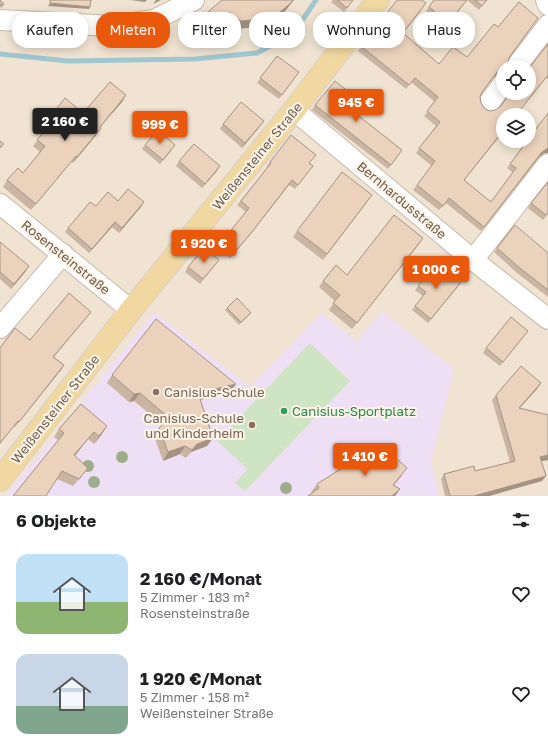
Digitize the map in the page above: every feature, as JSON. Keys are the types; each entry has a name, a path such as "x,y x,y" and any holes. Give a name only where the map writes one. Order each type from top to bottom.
{"main road":[{"name":"Weißensteiner Straße","path":"0,480 132,310 294,110 378,0"}],"street":[{"path":"0,20 112,26 154,20 194,0"},
{"path":"546,0 548,5"},
{"path":"521,60 548,25"},
{"path":"488,104 496,93"},
{"name":"Bernhardusstraße","path":"294,110 473,260 548,319"},
{"path":"473,260 548,164"},
{"name":"Rosensteinstraße","path":"0,204 132,310"},
{"path":"0,328 63,254"}],"shaded area":[{"path":"0,0 548,0 548,496 0,496"},
{"name":"Canisius-Schule und Kinderheim","path":"382,311 454,369 431,462 440,496 6,496 154,312 250,387 321,313 357,341"}],"green space":[{"name":"Canisius-Sportplatz","path":"310,343 350,381 245,491 235,483 248,469 217,441"}],"building":[{"path":"50,0 91,0 90,7 50,3"},
{"path":"222,0 293,0 280,12 249,12 249,20 241,21 241,12 208,12"},
{"path":"337,0 353,0 347,8"},
{"path":"397,0 422,0 426,3 419,12 413,12 413,20 405,30 405,12 388,12"},
{"path":"434,0 467,0 457,12 435,12 429,7"},
{"path":"475,0 487,0 482,6"},
{"path":"519,2 538,18 508,60 496,60 496,73 480,97 481,103 485,109 490,111 496,109 496,140 464,180 491,202 516,168 510,164 522,148 536,148 536,129 548,113 548,148 542,152 484,227 449,198 443,206 417,185 435,161 419,148 440,122 427,111 438,97 415,78 409,85 363,48 405,48 405,35 413,42 413,48 420,48 439,64 452,48 467,57 494,24 498,27"},
{"path":"548,44 548,75 536,90 535,60"},
{"path":"277,56 299,72 282,95 260,78"},
{"path":"335,81 354,96 346,106 402,150 391,165 315,105"},
{"path":"110,82 126,95 100,127 101,128 36,204 7,180 18,168 23,173 45,146 37,140 58,115 54,112 65,98 83,113"},
{"path":"505,100 528,100 522,108 498,108"},
{"path":"241,102 264,121 245,143 223,124"},
{"path":"158,130 175,145 163,160 145,145"},
{"path":"291,135 316,155 309,163 313,166 298,185 292,180 233,254 220,244 249,208 241,201"},
{"path":"0,141 4,144 0,148"},
{"path":"194,144 220,166 205,184 179,161"},
{"path":"342,172 372,195 327,254 297,231"},
{"path":"548,182 548,213 546,215 531,203"},
{"path":"128,189 144,202 122,228 115,222 92,249 68,228 90,202 96,206 108,192 118,201"},
{"path":"394,215 423,238 357,323 333,303 340,295 323,281 336,265 347,275"},
{"path":"515,225 548,253 548,290 497,248"},
{"path":"0,242 29,266 14,284 0,272"},
{"path":"204,248 219,260 203,279 188,267"},
{"path":"436,263 461,282 431,319 415,306 426,292 418,286"},
{"path":"69,293 91,312 53,357 64,365 19,422 18,421 0,443 0,348 15,328 30,340"},
{"path":"237,298 251,313 241,322 227,308"},
{"path":"511,317 528,331 503,362 486,348"},
{"name":"Canisius-Schule","path":"156,319 236,384 198,393 213,438 197,444 192,450 185,446 168,452 159,428 169,418 140,393 134,394 112,375"},
{"path":"521,366 541,383 519,408 548,415 548,455 540,457 546,476 474,496 450,496 444,474 474,466 475,471 515,461 496,395"},
{"path":"81,404 107,426 99,436 94,432 74,455 88,468 79,479 62,471 46,496 13,496 64,433 59,429"},
{"path":"378,448 389,452 407,468 393,485 400,489 392,496 308,496 319,488 317,484 350,463 351,464"}],"waterway":[{"path":"0,54 68,61 195,59 257,53 281,40 297,28 316,0"}],"place":[{"name":"Canisius-Schule","path":"156,392"},
{"name":"Canisius-Sportplatz","path":"284,411"},
{"name":"Canisius-Schule und Kinderheim","path":"252,425"}]}
